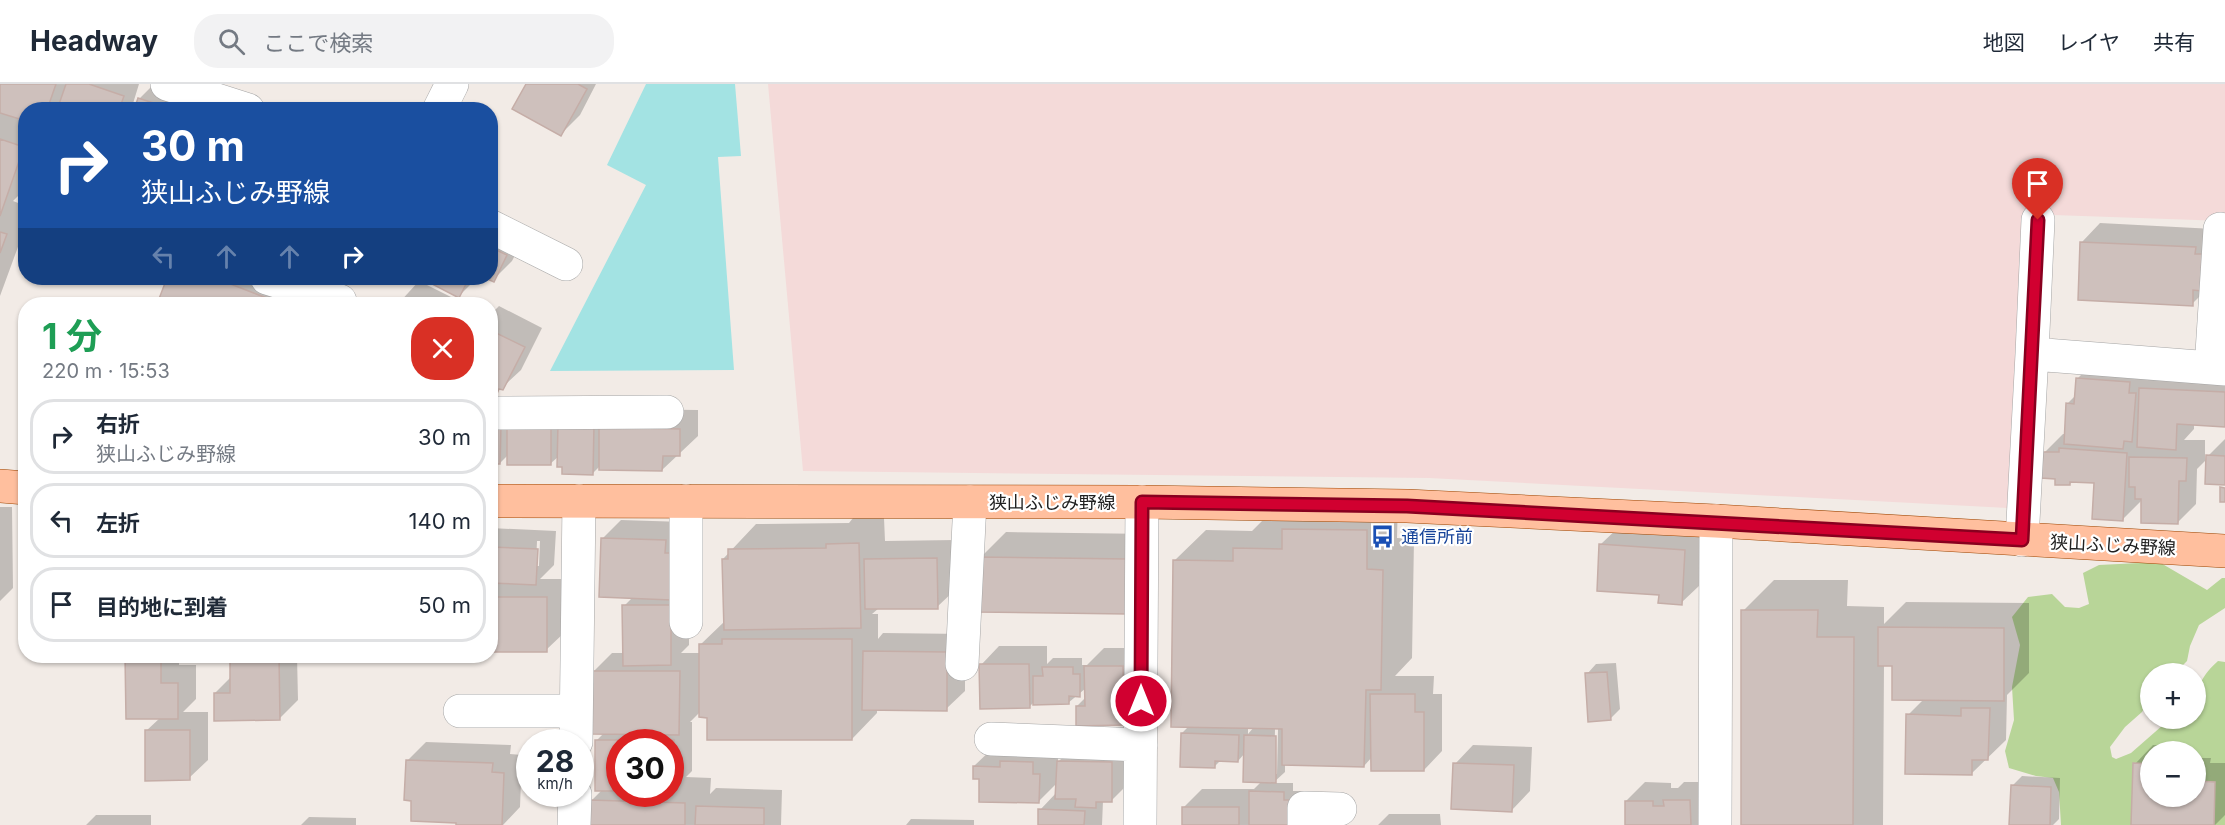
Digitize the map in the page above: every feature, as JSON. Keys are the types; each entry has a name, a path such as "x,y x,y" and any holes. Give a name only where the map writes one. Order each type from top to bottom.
{"main road":[{"path":"0,486 18,487"},
{"name":"狭山ふじみ野線","path":"498,501 1142,502 1407,506 1716,521 2225,551"}],"street":[{"path":"167,84 223,102"},
{"path":"443,102 452,84"},
{"path":"2022,540 2038,220"},
{"path":"498,229 566,264"},
{"path":"2032,354 2218,368 2220,229"},
{"path":"300,285 343,294"},
{"path":"498,413 667,412"},
{"path":"460,711 576,727 579,501"},
{"path":"686,501 686,622"},
{"path":"962,664 970,502"},
{"path":"1140,825 1142,502"},
{"path":"1715,825 1716,521"},
{"path":"991,739 1141,745"},
{"path":"574,825 575,807"},
{"path":"1304,825 1304,808 1340,808"}],"shaded area":[{"path":"768,84 2225,84 2225,221 2025,214 2008,508 1429,478 803,471"}],"green space":[{"path":"2159,562 2207,590 2225,578 2225,608 2199,625 2185,663 2140,663 2140,714 2125,727 2110,747 2112,757 2116,759 2131,753 2140,745 2140,807 2206,807 2206,741 2145,741 2158,729 2206,729 2206,674 2218,661 2225,662 2225,825 2061,825 2059,792 2053,778 2036,776 2009,768 2005,751 2014,720 2012,687 2020,645 2012,617 2028,597 2052,594 2065,607 2079,608 2089,604 2083,573 2099,565"}],"water":[{"path":"646,84 735,84 741,156 718,157 734,370 550,371 646,185 607,165"}],"building":[{"path":"0,84 56,84 50,102 18,102 18,119 0,113"},
{"path":"66,84 89,84 124,96 122,102 60,102"},
{"path":"526,84 578,84 587,89 561,136 512,109"},
{"path":"138,98 150,102 137,102"},
{"path":"0,139 18,145 18,164 0,216"},
{"path":"0,232 7,234 0,253"},
{"path":"2080,242 2196,247 2195,254 2204,254 2202,291 2193,290 2193,306 2078,300"},
{"path":"498,251 507,255 498,274"},
{"path":"164,285 233,285 264,297 160,297"},
{"path":"434,285 466,285 460,297"},
{"path":"498,334 525,347 503,390 499,389 498,391"},
{"path":"2076,378 2130,382 2129,393 2136,393 2132,442 2124,441 2123,449 2064,444 2066,403 2074,404"},
{"path":"2139,388 2225,392 2225,427 2177,424 2176,450 2137,447"},
{"path":"558,424 594,425 593,475 562,474 562,467 557,467"},
{"path":"507,425 551,425 551,465 507,465"},
{"path":"498,426 501,426 500,464 498,464"},
{"path":"599,427 680,429 680,456 663,456 662,471 599,470"},
{"path":"2059,448 2127,453 2123,521 2092,519 2094,483 2070,482 2070,485 2055,485 2055,479 2041,478 2043,452 2059,452"},
{"path":"2206,455 2225,456 2225,485 2205,484"},
{"path":"2129,457 2187,458 2186,481 2179,481 2178,524 2141,523 2141,499 2135,499 2135,487 2129,487"},
{"path":"2220,487 2225,488 2225,502 2220,502"},
{"path":"1282,529 1367,530 1367,569 1383,570 1381,690 1366,690 1364,767 1282,765 1282,729 1171,727 1173,560 1233,561 1233,548 1282,549"},
{"path":"601,538 666,540 665,553 672,553 671,600 599,597"},
{"path":"859,543 861,628 724,630 722,559 728,559 728,549 826,548 826,544"},
{"path":"1599,544 1685,550 1682,605 1658,603 1659,595 1597,591"},
{"path":"498,547 538,549 536,585 498,583"},
{"path":"978,557 1128,559 1127,614 978,612"},
{"path":"937,558 938,609 865,609 864,559"},
{"path":"498,597 547,597 547,652 498,652"},
{"path":"622,605 671,605 671,665 623,666"},
{"path":"1741,610 1818,610 1817,637 1854,637 1853,825 1741,825"},
{"path":"1878,627 2004,628 2004,701 1892,700 1892,666 1878,666"},
{"path":"722,639 852,639 852,740 707,740 707,718 699,717 699,644 722,644"},
{"path":"863,651 947,652 947,711 862,710"},
{"path":"125,663 161,663 161,683 178,683 178,719 126,719"},
{"path":"230,663 279,663 280,720 214,721 214,693 230,693"},
{"path":"979,664 1029,664 1030,708 980,709"},
{"path":"1084,666 1123,666 1124,725 1076,726 1076,706 1085,706"},
{"path":"1042,667 1073,667 1073,674 1080,674 1080,697 1069,696 1069,704 1033,705 1033,676 1043,676"},
{"path":"592,671 680,671 679,729 606,729 606,734 594,734 594,729 592,729"},
{"path":"1607,672 1611,720 1588,722 1585,673"},
{"path":"1370,694 1415,694 1415,712 1424,712 1424,771 1371,771"},
{"path":"1961,708 1990,708 1988,760 1972,760 1972,775 1905,774 1906,714 1961,716"},
{"path":"145,730 190,730 190,780 145,781"},
{"path":"1181,733 1239,735 1238,762 1215,761 1215,768 1180,767"},
{"path":"1244,735 1276,736 1276,783 1243,782"},
{"path":"595,740 606,740 606,791 595,791"},
{"path":"406,760 493,763 492,772 504,773 502,825 456,825 456,823 411,821 411,801 404,800"},
{"path":"1000,761 1033,762 1033,774 1040,774 1039,803 979,802 979,779 973,779 973,766 1000,767"},
{"path":"1057,761 1112,762 1112,802 1096,802 1096,808 1075,807 1076,799 1055,799"},
{"path":"1453,763 1514,765 1512,812 1451,809"},
{"path":"2133,763 2140,763 2140,807 2206,807 2206,782 2215,782 2214,825 2131,825"},
{"path":"2011,785 2051,787 2050,825 2009,825"},
{"path":"1249,791 1284,792 1284,800 1295,800 1295,825 1249,825"},
{"path":"594,800 606,801 606,807 684,807 685,803 685,825 589,825 589,807 594,807"},
{"path":"1663,800 1690,800 1691,825 1625,825 1625,801 1653,801 1653,806 1664,806"},
{"path":"696,806 764,808 764,825 695,825"},
{"path":"1182,807 1239,807 1239,825 1182,825"},
{"path":"1038,809 1085,811 1084,825 1038,825"}],"place":[{"name":"通信所前","path":"1383,536"}],"route":[{"path":"1141,701 1142,502 1407,506 1716,521 2022,540 2038,220"}]}
